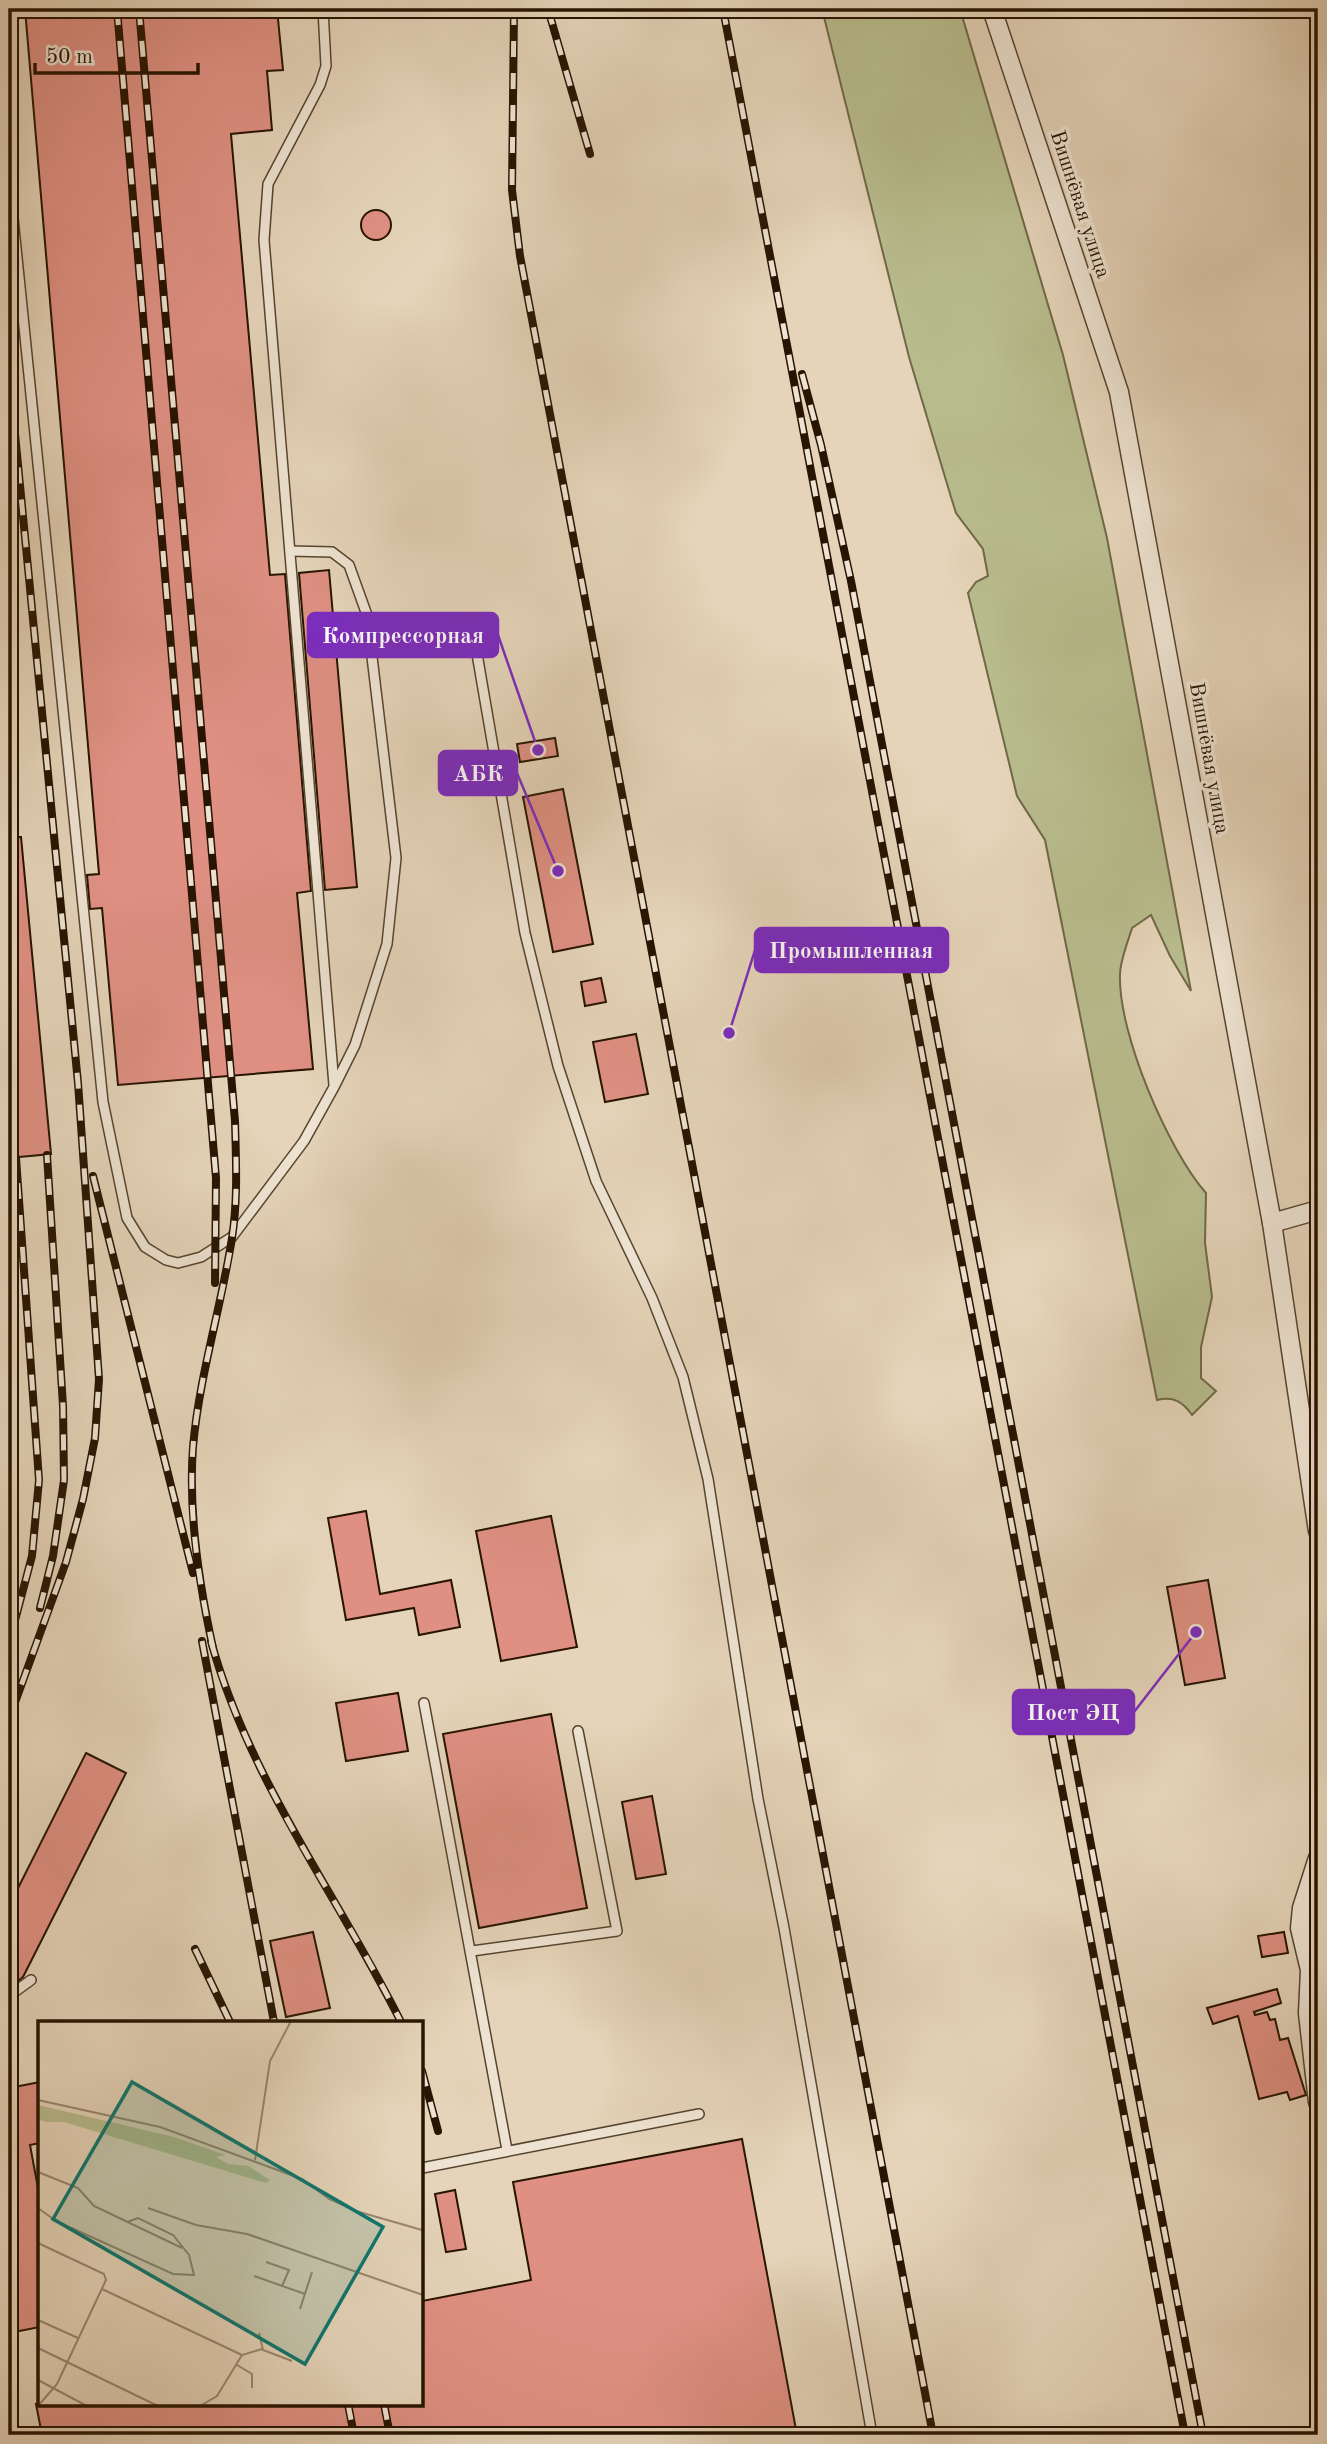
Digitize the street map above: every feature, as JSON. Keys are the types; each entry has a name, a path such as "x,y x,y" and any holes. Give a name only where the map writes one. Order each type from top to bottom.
{"street":[{"name":"Вишнёвая улица","path":"992,9 1119,392 1272,1223 1318,1531"},
{"path":"1272,1223 1318,1210"},
{"path":"1318,1858 1307,1888 1300,1928 1310,1970 1308,2013 1318,2102"}],"lane":[{"path":"323,9 326,66 320,85 268,184 264,240 334,1087"},
{"path":"9,179 103,1102 127,1218 134,1234 156,1255 178,1263 201,1257 232,1237 304,1141 355,1045 387,944 396,859 366,615 349,565 332,552 290,551"},
{"path":"476,648 525,933 558,1066 596,1181 652,1298 679,1366 708,1479 756,1786 784,1928 872,2435"},
{"path":"424,1703 507,2150"},
{"path":"472,1951 617,1931 578,1731"},
{"path":"9,1996 31,1980"},
{"path":"424,2168 699,2114"}],"green space":[{"path":"822,9 960,9 1063,355 1107,538 1191,991 1170,956 1151,915 1132,928 1120,969 1127,1027 1148,1090 1162,1120 1191,1174 1206,1193 1205,1243 1212,1297 1201,1347 1201,1378 1216,1391 1192,1415 1177,1401 1157,1400 1045,840 1017,796 968,593 976,582 988,576 983,549 956,513 909,357"}],"building":[{"path":"25,9 277,9 283,70 267,71 272,130 231,134 270,575 285,574 311,891 297,893 313,1069 118,1085 102,908 90,909 87,875 99,874"},
{"path":"376,210 387,214 391,225 387,236 376,240 365,236 361,225 365,214"},
{"path":"329,570 357,887 325,890 299,573"},
{"path":"555,738 558,756 520,762 517,744"},
{"path":"563,789 593,944 553,952 523,797"},
{"path":"9,837 21,837 51,1154 9,1158"},
{"path":"601,978 606,1002 585,1006 581,982"},
{"path":"636,1034 648,1094 605,1102 593,1042"},
{"path":"366,1511 380,1594 451,1580 460,1627 419,1635 414,1608 346,1620 328,1518"},
{"path":"551,1516 577,1647 501,1661 476,1531"},
{"path":"1208,1580 1225,1678 1185,1685 1167,1587"},
{"path":"398,1693 408,1751 346,1761 336,1703"},
{"path":"551,1714 587,1908 479,1928 443,1734"},
{"path":"86,1753 126,1773 23,1977 9,1988 9,1906"},
{"path":"652,1796 666,1874 636,1879 622,1802"},
{"path":"313,1932 330,2008 286,2017 270,1941"},
{"path":"1284,1932 1288,1953 1262,1957 1258,1936"},
{"path":"1277,1989 1281,2003 1254,2012 1255,2015 1267,2012 1270,2020 1275,2019 1280,2040 1288,2038 1306,2095 1290,2100 1287,2092 1259,2099 1238,2016 1213,2024 1207,2008"},
{"path":"38,2082 38,2143 30,2145 38,2188 38,2327 9,2333 9,2088"},
{"path":"742,2139 797,2435 42,2435 36,2404 424,2406 424,2301 531,2280 513,2182"},
{"path":"455,2190 466,2249 446,2252 435,2194"}],"railway":[{"path":"117,9 216,1178 215,1283"},
{"path":"139,9 235,1121 234,1224 200,1395 193,1447 192,1497 196,1548 213,1648"},
{"path":"514,9 512,190 520,256 933,2435"},
{"path":"548,9 590,154"},
{"path":"723,9 1185,2435"},
{"path":"9,372 78,1083 99,1379 95,1438 83,1499 66,1562 9,1719"},
{"path":"802,374 821,445 851,581 1203,2435"},
{"path":"40,1608 53,1556 64,1480 63,1406 47,1155"},
{"path":"9,1643 32,1556 39,1480 16,1158"},
{"path":"93,1176 193,1573"},
{"path":"202,1641 274,2021"},
{"path":"211,1641 227,1692 271,1789 400,2021"},
{"path":"195,1949 230,2021"},
{"path":"424,2078 438,2131"},
{"path":"348,2406 354,2435"},
{"path":"384,2406 390,2435"}],"place":[{"name":"Компрессорная","path":"538,750"},
{"name":"АБК","path":"558,871"},
{"name":"Промышленная","path":"729,1033"},
{"name":"Пост ЭЦ","path":"1196,1632"}]}
